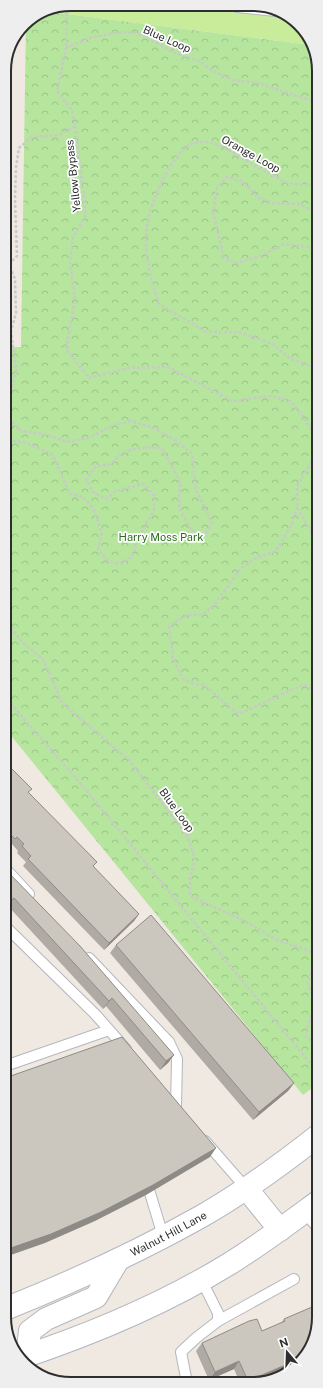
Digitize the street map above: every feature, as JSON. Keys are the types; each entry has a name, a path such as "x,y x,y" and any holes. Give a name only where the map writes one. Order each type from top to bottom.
{"main road":[{"name":"Walnut Hill Lane","path":"11,1307 86,1276 203,1216 275,1169 312,1140"},
{"path":"246,1188 280,1230"},
{"path":"29,1359 164,1300 228,1264 312,1207"},
{"path":"27,1357 30,1332 46,1319 96,1297 118,1259"}],"lane":[{"path":"11,874 36,901"},
{"path":"11,932 109,1030 135,1060"},
{"path":"84,952 169,1042 177,1059 178,1110 166,1095"},
{"path":"11,1064 109,1030"},
{"path":"63,1046 68,1057"},
{"path":"201,1136 246,1188"},
{"path":"150,1193 163,1236"},
{"path":"201,1279 218,1313 218,1321"},
{"path":"186,1377 181,1352 196,1338 218,1321 294,1279"}],"path":[{"path":"11,262 17,256 15,199 16,167 19,148 32,136 59,135 75,126 72,110 56,92 66,48 67,11"},
{"name":"Blue Loop","path":"66,48 89,38 115,33 133,32 149,38 175,53 200,61 212,72 233,80 258,83 312,101"},
{"name":"Yellow Bypass","path":"75,126 86,215 73,237 70,260 75,300 66,349 89,378 128,368 168,367 232,401 272,396 290,402 304,417 312,433"},
{"name":"Orange Loop","path":"312,184 301,185 287,182 218,143 201,140 184,148 168,168 157,192 148,221 145,253 159,304 206,332 239,332 273,344 290,359 312,366"},
{"path":"312,210 299,204 273,203 259,198 243,182 227,178 217,188 214,212 224,258 236,263 260,256 284,244 312,247"},
{"path":"11,269 15,280 16,313 11,331 16,370 11,389"},
{"path":"11,422 22,431 48,435 67,442 88,438 114,425 130,421 154,428 177,441 192,454 196,490 212,523 206,534 191,530 179,508 180,482 162,448 149,447 124,452 110,466 96,466 86,479 93,492 106,499 116,491 143,484 154,495 154,510 137,539 132,557 119,564 108,561 98,550 102,533 93,508 83,497 70,494 52,454 24,442 11,441"},
{"path":"312,460 297,486 297,507 292,524 276,551 254,559 240,569 216,604 203,614 185,616 168,626 173,658 184,679 194,684 204,686 238,714 264,703 286,691 304,685 312,689"},
{"path":"297,507 312,534"},
{"name":"Blue Loop","path":"11,628 23,643 43,659 62,703 129,760 187,835 194,860 190,878 190,896 243,920 277,940 312,952"},
{"path":"11,704 80,783 312,1066"},
{"name":"Blue Loop","path":"312,969 308,984 312,994"},
{"name":"Blue Loop","path":"312,1012 306,1037 312,1041"}],"green space":[{"path":"71,11 264,12 278,17 288,23 300,35 306,44 57,13"},
{"name":"Harry Moss Park","path":"57,13 306,44 310,56 312,71 312,1088 303,1095 11,736 11,347 21,347 26,32 41,19"}],"building":[{"path":"11,768 32,789 28,792 97,862 93,866 139,914 109,943 28,859 31,856 22,846 24,844 17,837 15,839 11,835"},
{"path":"11,875 80,946 174,1055 166,1061 112,998 109,1001 14,898 11,900"},
{"path":"151,915 294,1083 259,1112 116,945"},
{"path":"122,1037 216,1148 153,1185 101,1212 51,1234 11,1248 11,1076"},
{"path":"312,1307 312,1321 307,1340 302,1350 289,1363 260,1376 252,1377 246,1377 239,1361 215,1372 202,1343 249,1321 257,1319 262,1331 285,1321 284,1319"}]}
